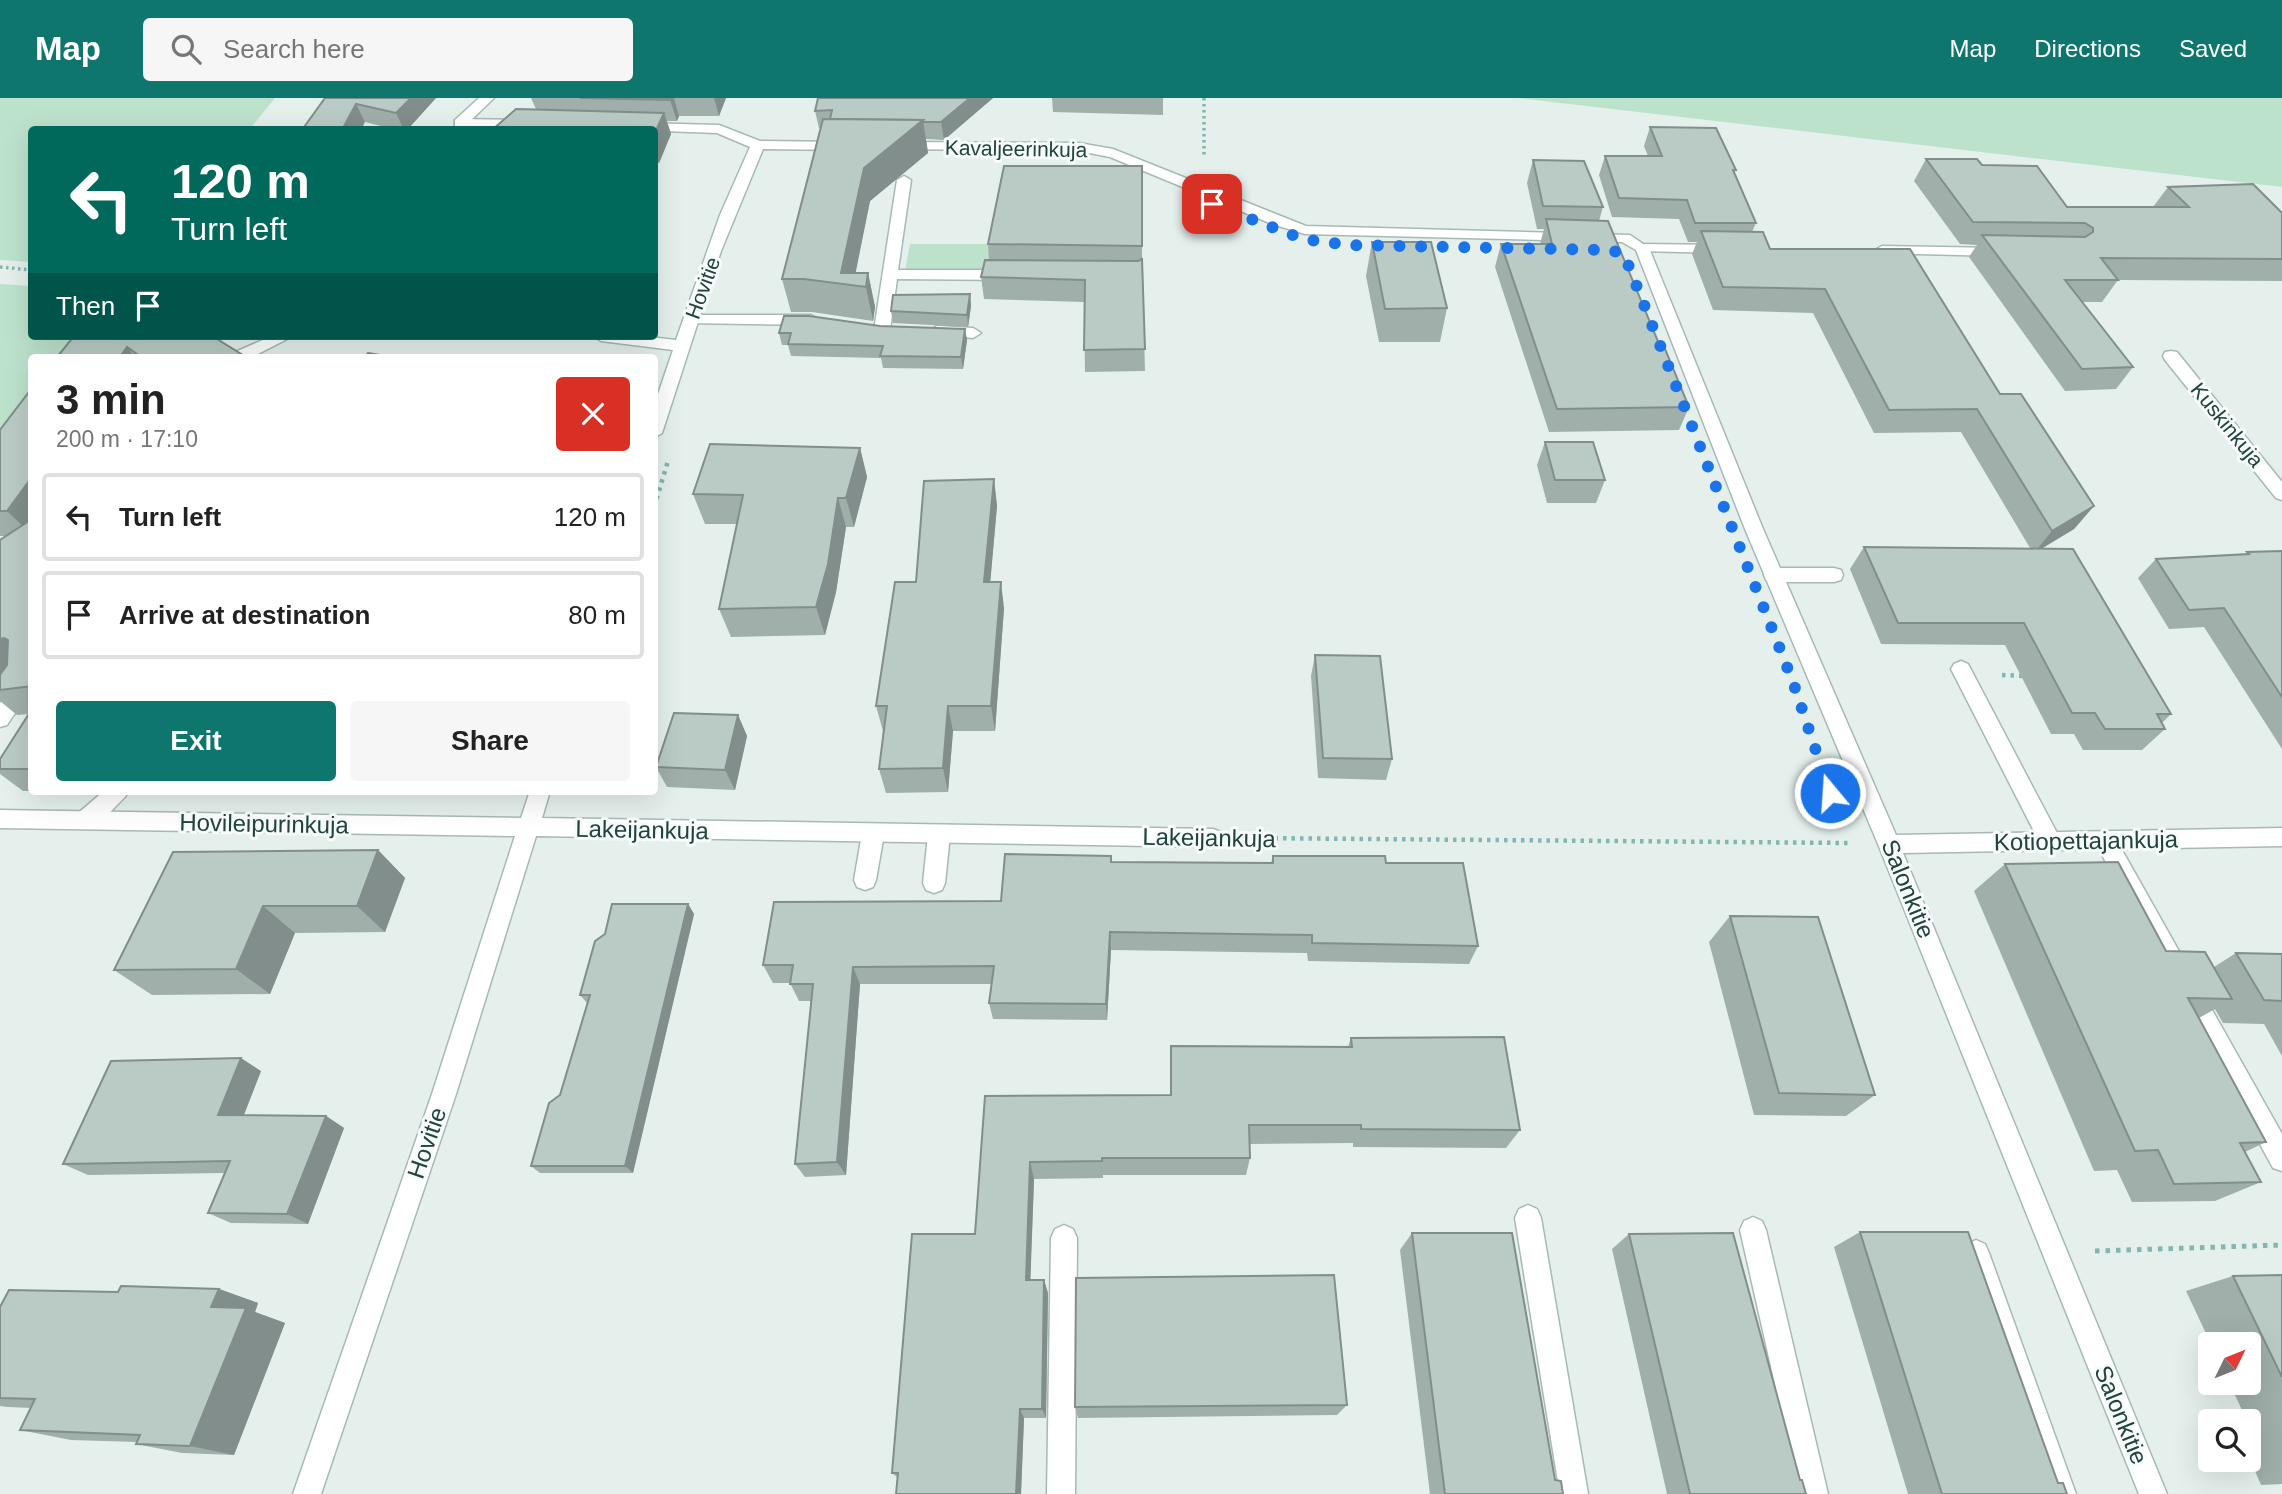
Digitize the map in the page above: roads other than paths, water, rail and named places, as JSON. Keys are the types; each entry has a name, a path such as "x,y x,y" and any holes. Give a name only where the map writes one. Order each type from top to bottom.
{"street":[{"path":"487,98 460,123 542,125"},
{"path":"658,128 719,129 758,145 859,146"},
{"name":"Hovitie","path":"660,397 682,346 743,177 758,145"},
{"name":"Kavaljeerinkuja","path":"886,146 1079,147 1113,153 1305,230 1331,233 1625,238 1642,248 1738,249"},
{"path":"882,329 904,180"},
{"name":"Salonkitie","path":"1642,248 1773,575 1889,844 2153,1494"},
{"path":"1863,250 2015,252"},
{"path":"891,274 1028,275"},
{"path":"691,320 823,322"},
{"path":"921,331 972,332"},
{"path":"244,354 274,340"},
{"path":"633,340 682,346"},
{"path":"258,346 274,354"},
{"name":"Kuskinkuja","path":"2171,356 2282,494"},
{"path":"1773,575 1834,575"},
{"path":"1962,672 2050,841"},
{"path":"0,719 28,677"},
{"path":"83,821 113,795"},
{"name":"Hovitie","path":"307,1494 444,1094 539,795"},
{"name":"Hovileipurinkuja","path":"0,819 528,828"},
{"name":"Lakeijankuja","path":"528,828 1213,838"},
{"path":"865,880 873,834"},
{"path":"934,883 939,835"},
{"name":"Kotiopettajankuja","path":"1889,844 2282,837"},
{"path":"2105,840 2282,1159"},
{"path":"1528,1219 1574,1494"},
{"path":"1753,1230 1814,1494"},
{"path":"1061,1494 1064,1238"},
{"path":"1976,1253 2062,1494"}]}
